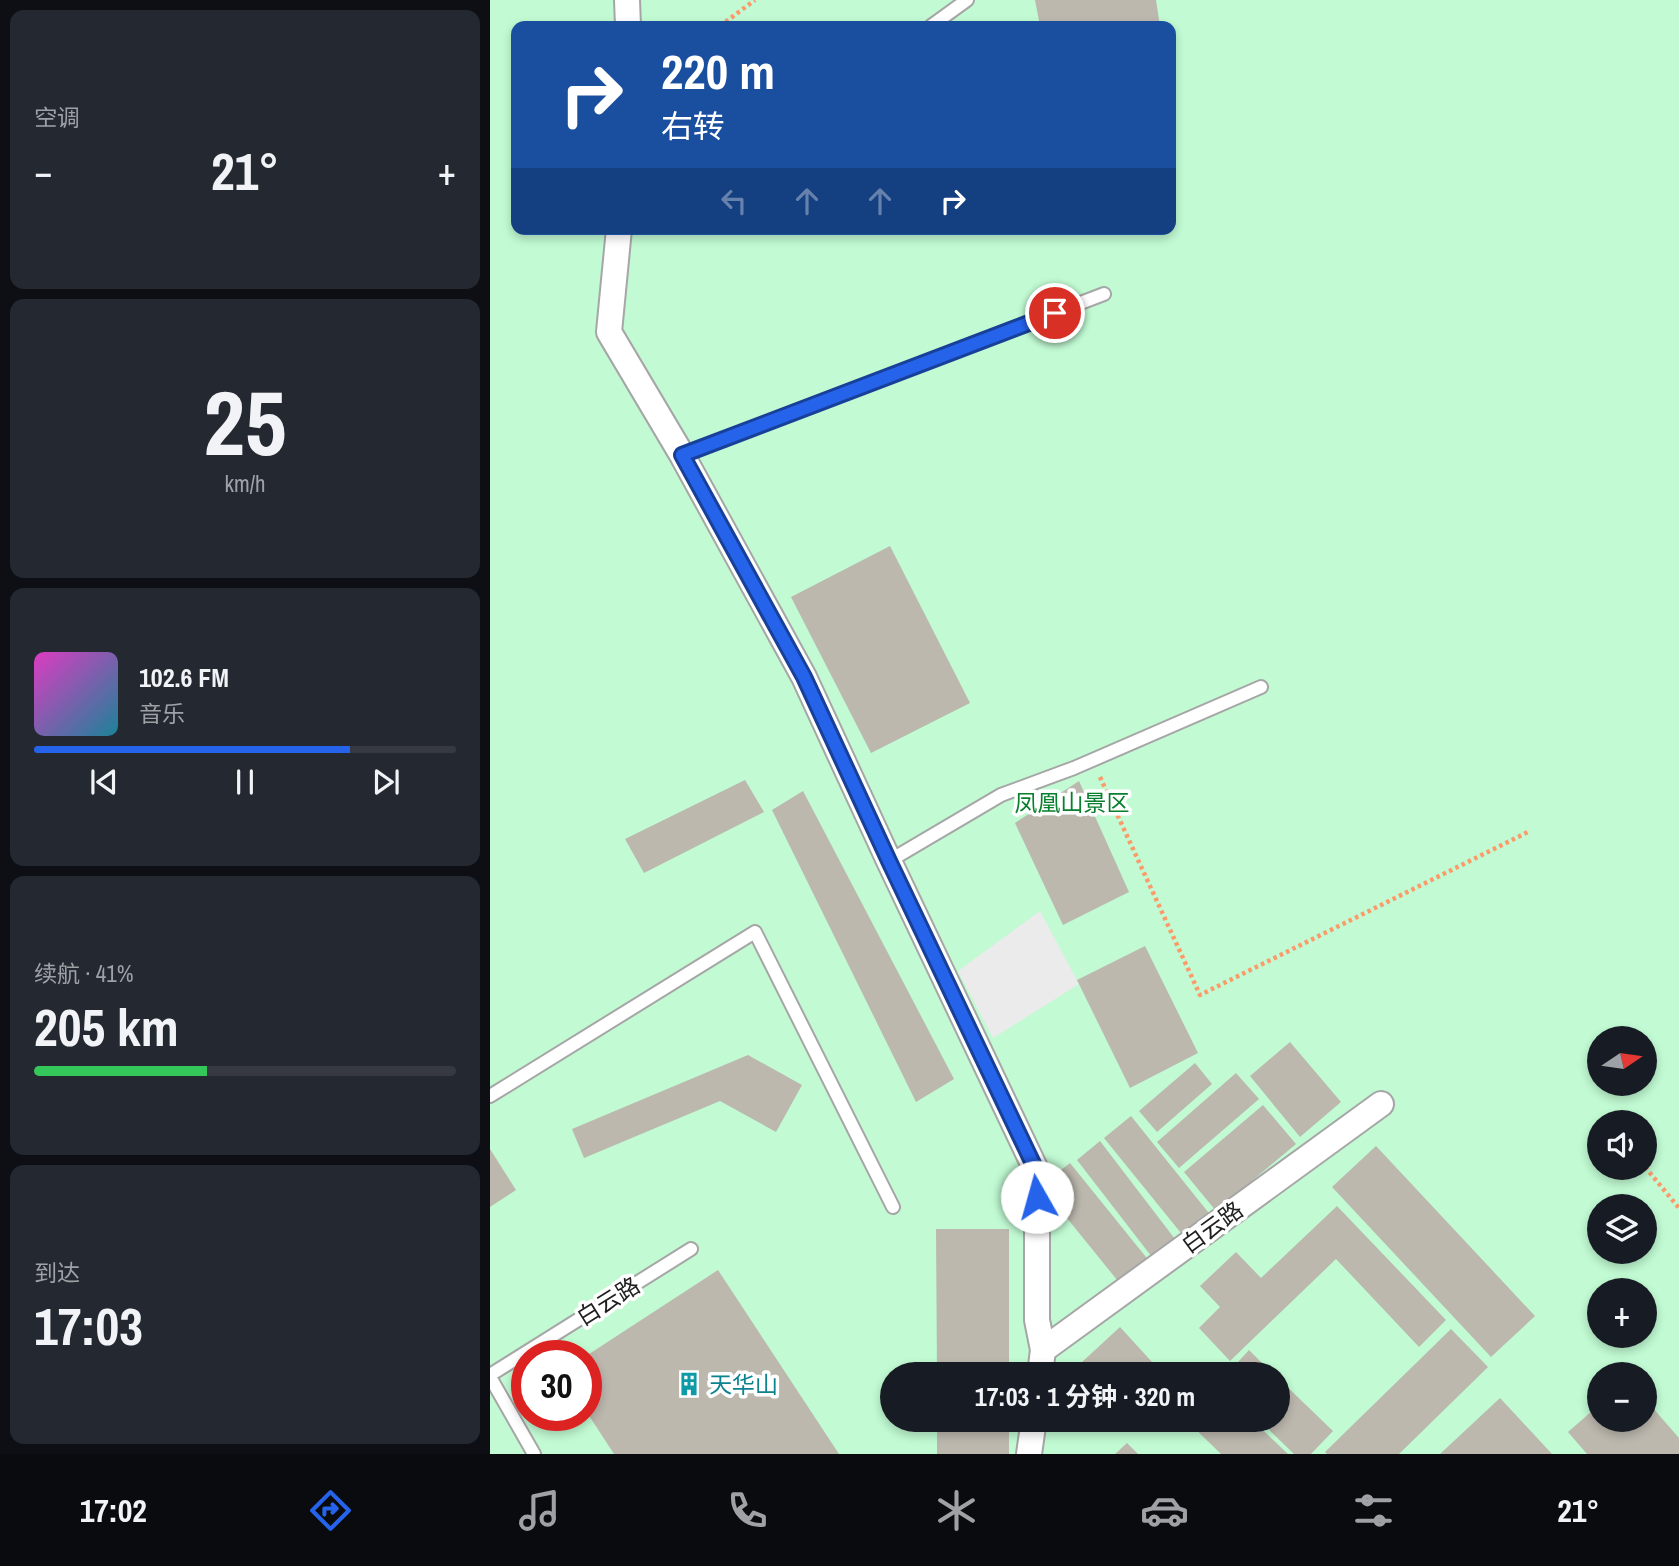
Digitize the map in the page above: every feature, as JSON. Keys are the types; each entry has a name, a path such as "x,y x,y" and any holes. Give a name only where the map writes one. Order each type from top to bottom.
{"street":[{"path":"627,0 628,21"},
{"path":"618,235 609,332 682,455 804,677 889,861"},
{"name":"白云路","path":"889,861 1037,1172 1037,1320 1042,1362"},
{"name":"白云路","path":"1042,1362 1381,1104"},
{"path":"1029,1454 1032,1432"}],"lane":[{"path":"938,21 967,0"},
{"path":"682,455 1104,294"},
{"path":"889,861 1001,794 1092,760 1261,687"},
{"path":"490,1096 755,932 893,1207"},
{"name":"白云路","path":"534,1454 490,1376 691,1250"}],"path":[{"path":"727,21 755,0"},
{"path":"1092,760 1200,995 1528,832"},
{"path":"1656,1180 1679,1208"}],"green space":[{"name":"凤凰山景区","path":"490,0 1679,0 1679,1454 490,1454"}],"shaded area":[{"path":"1040,911 1079,984 993,1038 958,971"}],"building":[{"path":"1035,0 1156,0 1159,21 1039,21"},
{"path":"890,546 970,703 871,753 791,597"},
{"path":"745,780 764,812 644,873 625,839"},
{"path":"1079,781 1129,892 1063,925 1015,823"},
{"path":"803,791 954,1079 916,1102 772,810"},
{"path":"1145,946 1198,1053 1130,1088 1077,980"},
{"path":"1290,1042 1341,1102 1300,1137 1250,1076"},
{"path":"748,1055 802,1085 776,1132 720,1101 584,1158 572,1129"},
{"path":"1195,1063 1212,1084 1157,1132 1139,1111"},
{"path":"1236,1073 1259,1099 1179,1168 1157,1142"},
{"path":"1263,1105 1296,1144 1216,1211 1184,1172"},
{"path":"1131,1116 1212,1217 1185,1238 1104,1138"},
{"path":"1100,1141 1178,1243 1155,1261 1077,1160"},
{"path":"1376,1146 1535,1316 1491,1357 1332,1187"},
{"path":"490,1149 516,1190 490,1207"},
{"path":"1070,1163 1154,1267 1126,1291 1041,1186"},
{"path":"1337,1206 1446,1320 1419,1347 1336,1259 1230,1361 1199,1328 1220,1307 1200,1286 1236,1252 1261,1278"},
{"path":"936,1229 1009,1229 1009,1362 937,1362"},
{"name":"天华山","path":"718,1270 839,1454 614,1454 599,1431 602,1431 602,1346"},
{"path":"1120,1327 1152,1362 1082,1362"},
{"path":"1451,1329 1488,1367 1399,1454 1325,1452"},
{"path":"1249,1350 1261,1362 1238,1362"},
{"path":"1290,1390 1333,1431 1311,1454 1294,1454 1271,1432 1290,1432"},
{"path":"1500,1398 1552,1454 1440,1454"},
{"path":"1657,1413 1679,1438 1679,1454 1587,1454 1568,1432 1587,1415 1587,1432 1657,1432"},
{"path":"937,1432 1009,1432 1009,1454 937,1454"},
{"path":"1198,1432 1265,1432 1288,1454 1221,1454"},
{"path":"1127,1443 1138,1454 1115,1454"}],"place":[{"name":"天华山","path":"689,1384"}],"route":[{"path":"1037,1197 1037,1172 804,677 682,455 1055,313"}]}
